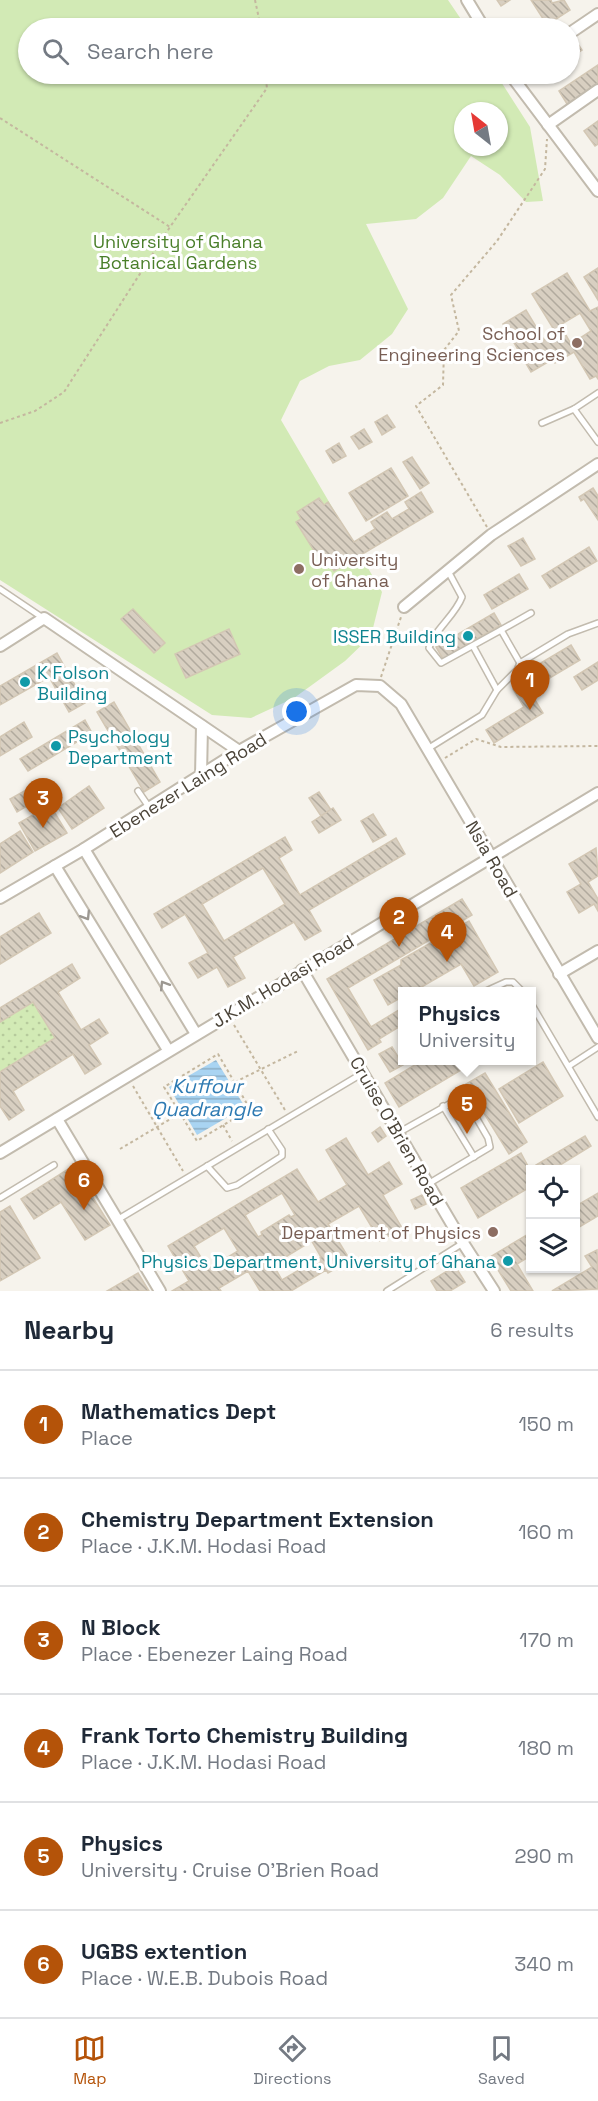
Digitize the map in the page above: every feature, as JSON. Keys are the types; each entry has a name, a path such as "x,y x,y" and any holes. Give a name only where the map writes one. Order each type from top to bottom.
{"street":[{"path":"467,0 478,18"},
{"path":"580,26 598,14"},
{"path":"517,84 598,191"},
{"path":"548,125 598,90"},
{"path":"404,607 491,535 598,464"},
{"path":"0,646 44,618 239,751"},
{"name":"Ebenezer Laing Road","path":"0,898 84,849 239,751 356,685 380,686"},
{"name":"Nsia Road","path":"380,686 401,704 429,748 598,1038"},
{"path":"201,726 201,776"},
{"name":"J.K.M. Hodasi Road","path":"0,1153 598,793"},
{"path":"84,849 196,1034"},
{"path":"55,866 168,1050"},
{"path":"559,974 598,951"},
{"name":"Cruise O'Brien Road","path":"302,970 463,1244 494,1291"},
{"path":"57,1119 160,1291"}],"lane":[{"path":"542,423 574,409 598,393"},
{"path":"574,409 598,442"},
{"path":"448,571 462,597 458,608 431,640 429,648 441,663 531,613"},
{"path":"0,589 44,618"},
{"path":"429,748 482,715 497,690 518,670 520,663 568,634 598,623"},
{"path":"501,630 520,663"},
{"path":"473,646 497,690"},
{"path":"138,791 149,807"},
{"path":"495,987 506,982 513,982 518,987"},
{"path":"536,1013 598,1117"},
{"path":"569,1066 598,1047"},
{"path":"117,1220 363,1073"},
{"path":"398,1133 456,1098 466,1100 491,1143 490,1147 428,1184"},
{"path":"443,1106 474,1157"},
{"path":"207,1166 226,1188 237,1185 282,1156 282,1150 268,1129"},
{"path":"0,1198 54,1165"},
{"path":"387,1291 463,1244"}],"path":[{"path":"255,0 259,18"},
{"path":"0,423 35,411 64,392 171,227 267,88 266,84"},
{"path":"0,118 171,227"},
{"path":"491,535 417,406 442,385 444,350 459,331 451,295 497,241 517,207 545,169 548,125"},
{"path":"380,686 404,607"},
{"path":"438,763 476,739 501,747 598,746"},
{"path":"228,1015 288,1117"},
{"path":"235,1082 298,1051"},
{"path":"218,1054 235,1082 250,1109 197,1141 164,1087 218,1054"},
{"path":"127,1076 187,1178"},
{"path":"120,1149 179,1114"},
{"path":"223,1125 236,1148"}],"green space":[{"name":"University of Ghana Botanical Gardens","path":"0,0 448,0 460,18 18,18 18,84 502,84 530,127 543,201 526,202 500,175 471,156 443,198 416,219 366,224 408,309 392,334 360,360 329,366 300,381 281,420 382,592 371,636 345,661 294,698 251,718 212,715 0,580"},
{"path":"33,1002 55,1038 0,1072 0,1022"}],"water":[{"name":"Kuffour Quadrangle","path":"216,1060 245,1107 197,1135 169,1087"}],"building":[{"path":"497,0 510,0 501,6"},
{"path":"531,0 551,0 552,3 564,0 570,10 558,18 543,18"},
{"path":"598,65 598,83 567,104 559,91 570,84 580,84 580,77"},
{"path":"598,121 598,144 595,146 584,131"},
{"name":"School of Engineering Sciences","path":"598,268 598,300 584,277"},
{"name":"School of Engineering Sciences","path":"567,273 590,311 598,307 598,379 596,376 590,379 574,352 555,363 553,359 531,372 503,324 526,310 544,340 556,333 532,294","holes":["580,313 591,331 571,344 560,325"]},
{"path":"387,415 395,427 382,435 375,422"},
{"path":"364,429 372,442 359,449 351,437"},
{"path":"339,443 346,456 333,463 326,451"},
{"path":"412,457 429,483 420,489 403,462"},
{"path":"391,468 408,496 366,521 349,493"},
{"path":"593,488 598,496 598,520 584,499 581,501 579,497"},
{"path":"421,492 433,512 334,571 328,562 323,565 296,522 301,519 297,512 319,498 324,505 328,502 354,542 375,529 371,522 387,512 392,519 409,509 405,502"},
{"path":"523,538 535,559 521,566 508,546"},
{"path":"589,547 597,561 550,588 542,576"},
{"path":"519,574 528,589 492,609 484,595"},
{"path":"133,609 165,643 154,653 121,619"},
{"name":"ISSER Building","path":"494,613 501,625 443,659 436,647"},
{"path":"229,629 240,654 186,678 175,654"},
{"path":"571,645 580,660 543,682 534,667"},
{"name":"K Folson Building","path":"57,653 85,703 69,712 49,677 0,705 0,686"},
{"path":"598,662 598,680 582,690 574,677"},
{"path":"524,682 543,713 494,743 486,730 524,707 513,689"},
{"path":"114,702 160,782 144,792 97,712"},
{"name":"Psychology Department","path":"85,720 92,733 28,771 20,759"},
{"path":"24,722 32,737 0,756 0,737"},
{"path":"35,785 42,797 17,812 10,799"},
{"path":"89,786 104,808 72,829 58,808"},
{"path":"319,792 331,810 321,816 309,798"},
{"path":"50,805 67,833 35,851 19,823"},
{"path":"333,808 341,820 319,833 312,822"},
{"path":"373,814 386,835 373,842 361,821"},
{"path":"20,831 33,852 0,873 0,844"},
{"path":"285,837 292,850 279,858 300,895 396,838 405,854 309,910 321,931 305,940 294,922 233,957 245,978 228,987 217,967 198,978 189,963 208,953 185,914 162,928 154,914","holes":["263,868 285,904 224,941 202,904"]},
{"path":"596,848 598,876 588,882 598,899 598,911 594,904 579,913 567,892 581,884 569,864"},
{"path":"462,899 472,915 348,988 371,1027 398,1010 398,1027 379,1039 381,1042 368,1050 327,979"},
{"path":"39,913 51,933 0,964 0,937"},
{"path":"469,921 498,972 474,986 461,964 422,987 398,987 398,999 388,1005 374,980 401,965 401,960"},
{"path":"72,964 80,978 58,992 81,1030 99,1019 108,1033 89,1045 101,1064 85,1074 73,1054 13,1091 24,1110 9,1120 0,1106 0,1072 55,1038 33,1002 0,1022 0,1008"},
{"path":"392,1047 398,1057 398,1065 403,1065 390,1072 379,1054"},
{"path":"543,1062 563,1096 519,1123 499,1089"},
{"path":"415,1065 458,1065 461,1070 399,1107 385,1083"},
{"path":"485,1073 527,1142 509,1154 466,1084"},
{"path":"380,1127 386,1136 378,1142 372,1133"},
{"path":"585,1136 591,1146 560,1165 536,1165"},
{"path":"346,1138 368,1175 389,1162 402,1184 383,1195 402,1228 380,1241 359,1206 328,1224 350,1260 328,1273 326,1270 291,1291 260,1291 248,1271 219,1288 221,1291 172,1291 189,1281 168,1246 297,1169 318,1202 347,1185 326,1150","holes":["282,1193 295,1215 291,1217 289,1215 261,1232 262,1235 258,1237 245,1215","224,1228 238,1251 208,1269 194,1246","310,1238 321,1257 282,1280 270,1259 276,1256 279,1261 307,1244 305,1241"]},
{"path":"521,1153 527,1165 526,1189 478,1218 461,1188"},
{"path":"73,1166 110,1225 85,1240 61,1202 34,1219 21,1199"},
{"path":"598,1193 598,1216 580,1227 580,1219 580,1204"},
{"path":"422,1195 426,1204 415,1209 411,1200"},
{"path":"10,1206 40,1258 0,1281 0,1212"},
{"name":"Physics Department, University of Ghana","path":"526,1235 526,1258 517,1264 533,1291 511,1291 490,1257"},
{"path":"597,1250 598,1289 552,1291 592,1267 585,1256"},
{"path":"455,1266 465,1282 450,1291 437,1291 431,1281"},
{"path":"138,1273 149,1291 107,1291"}],"place":[{"name":"School of Engineering Sciences","path":"577,343"},
{"name":"University of Ghana","path":"299,569"},
{"name":"ISSER Building","path":"468,636"},
{"name":"K Folson Building","path":"25,682"},
{"name":"Mathematics Dept","path":"530,710"},
{"name":"Psychology Department","path":"56,746"},
{"name":"N Block","path":"43,828"},
{"name":"Chemistry Department Extension","path":"399,947"},
{"name":"Frank Torto Chemistry Building","path":"447,962"},
{"name":"Physics","path":"467,1134"},
{"name":"UGBS extention","path":"84,1210"},
{"name":"Department of Physics","path":"493,1232"},
{"name":"Physics Department, University of Ghana","path":"508,1261"}]}
